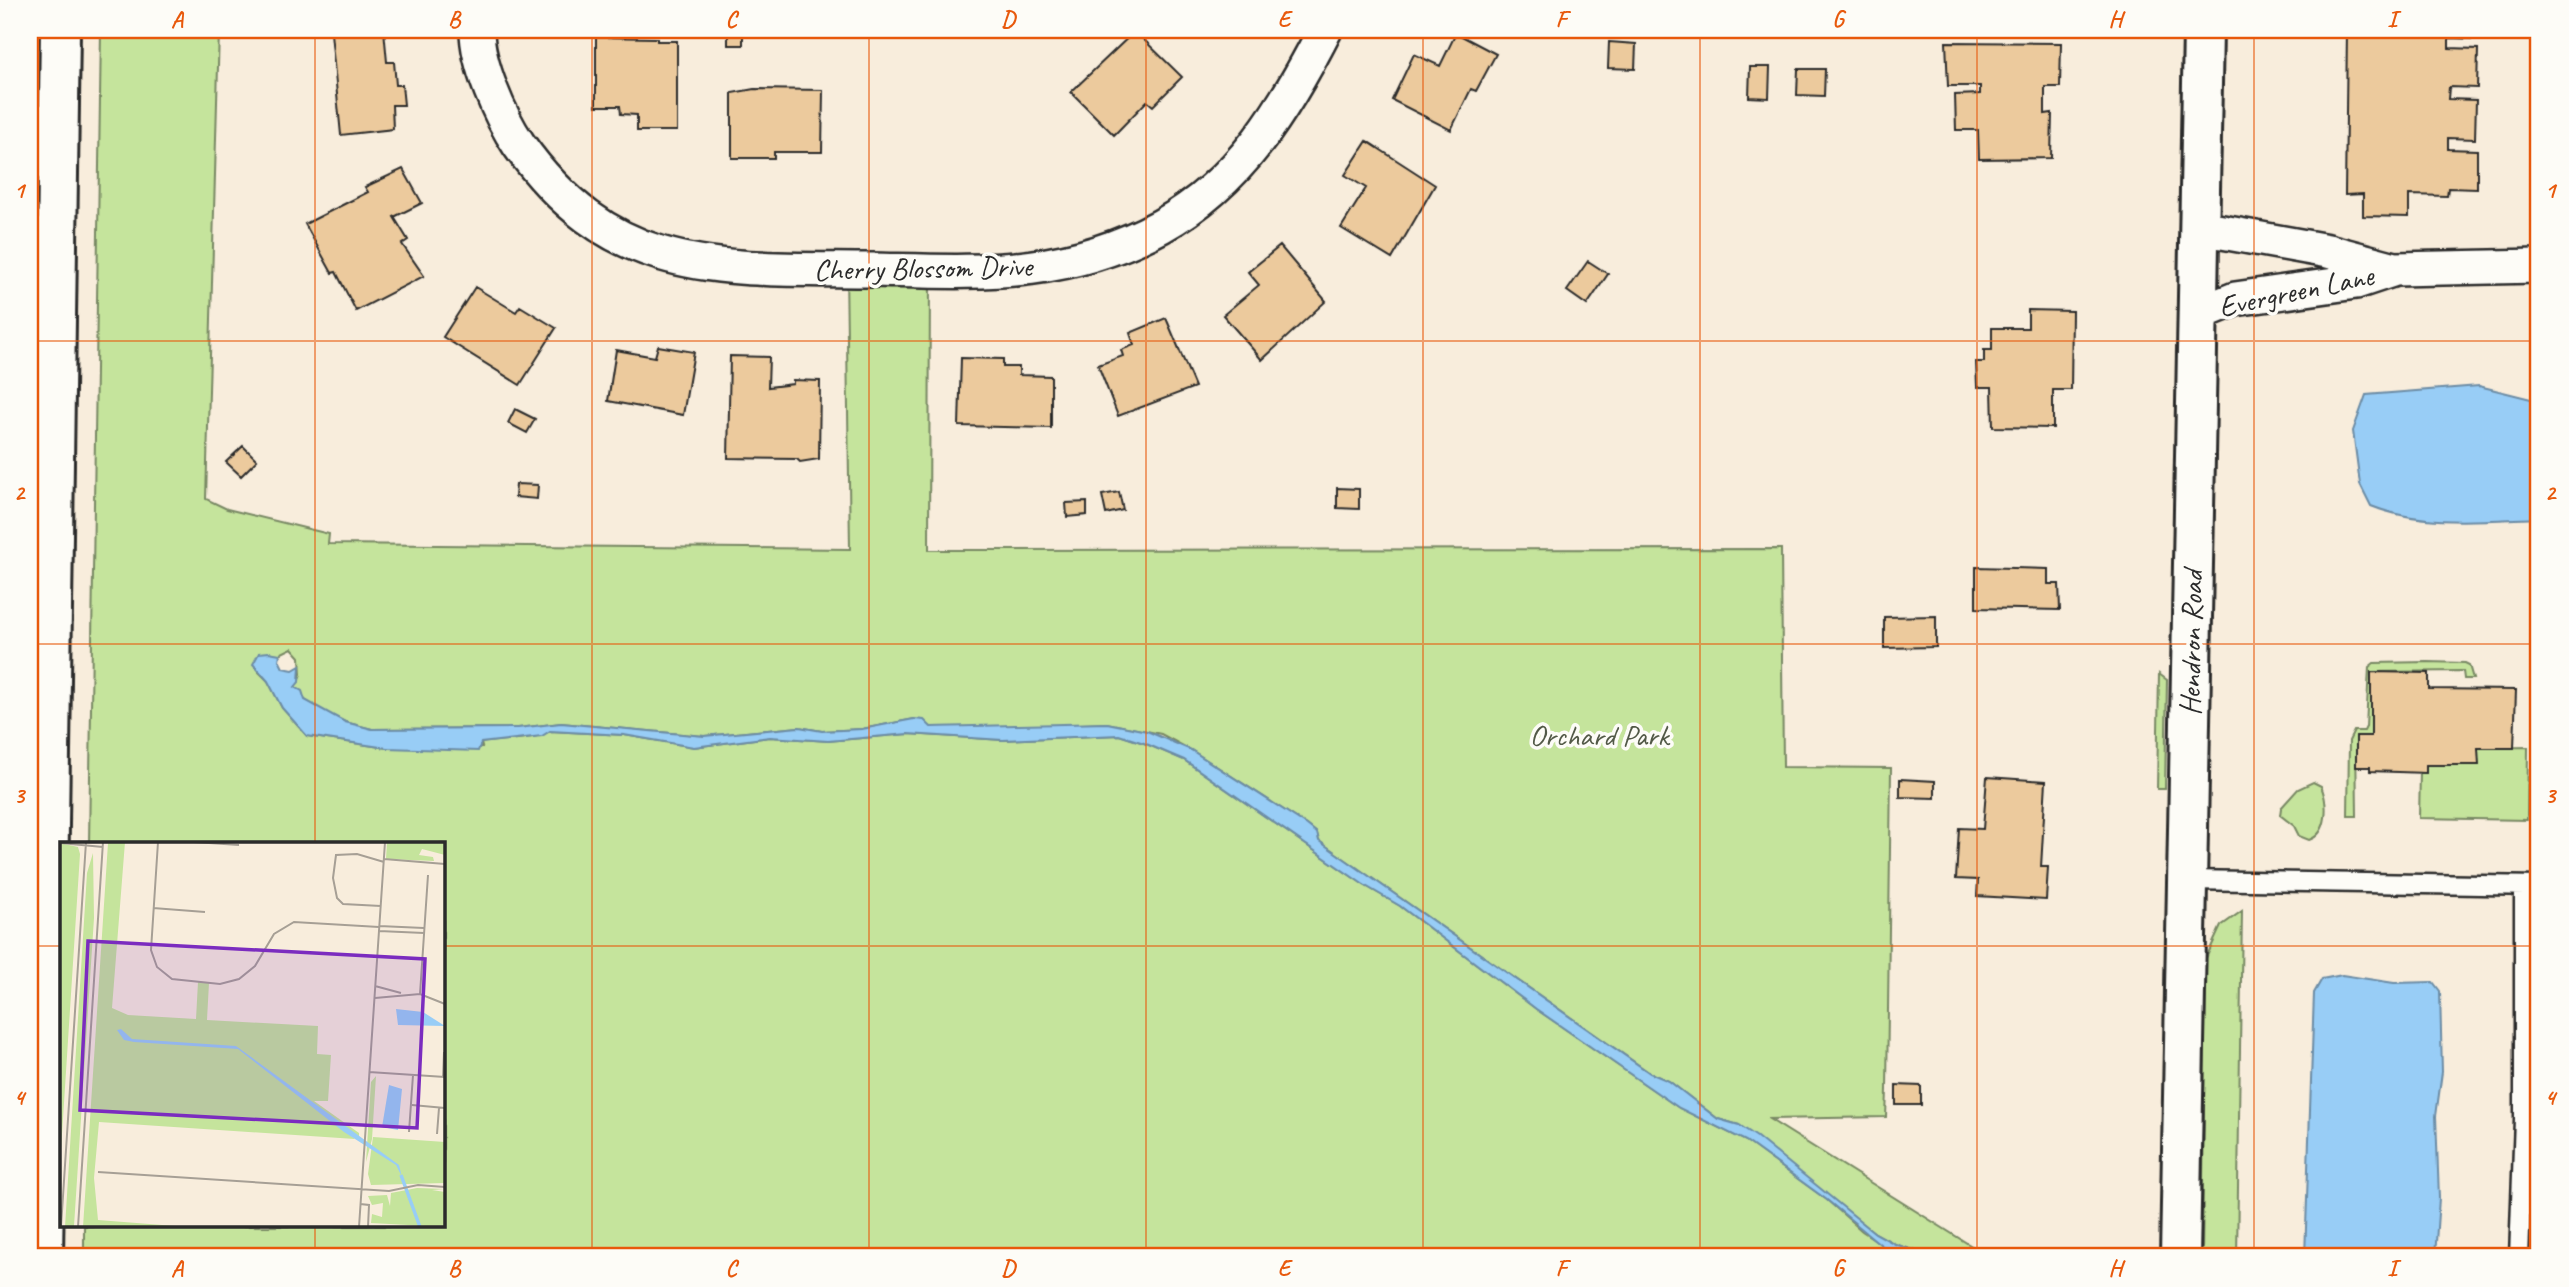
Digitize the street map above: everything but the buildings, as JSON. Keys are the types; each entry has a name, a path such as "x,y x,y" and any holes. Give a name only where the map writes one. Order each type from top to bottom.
{"street":[{"path":"43,1257 60,30"},
{"name":"Cherry Blossom Drive","path":"477,30 477,41 495,99 510,131 533,165 569,204 593,222 650,251 683,261 737,268 1000,271 1072,262 1162,225 1240,166 1273,124 1325,30"},
{"name":"Hendron Road","path":"2180,1257 2203,30"},
{"name":"Evergreen Lane","path":"2200,228 2328,251 2395,269 2539,266"},
{"name":"Evergreen Lane","path":"2198,314 2235,299 2356,282 2395,269"}],"lane":[{"path":"2187,880 2532,886 2532,1119 2519,1257"}],"green space":[{"path":"30,30 33,30 30,349"},
{"name":"Orchard Park","path":"101,30 219,30 206,499 227,509 329,534 328,544 850,549 846,270 930,271 929,550 1781,549 1783,767 1891,768 1887,1090 1886,1117 1769,1119 1989,1257 1934,1257 1895,1244 1875,1233 1739,1125 1718,1119 1669,1081 1650,1073 1319,841 1317,833 1307,825 1191,750 1161,734 1107,723 981,728 931,727 914,719 862,729 822,731 799,727 704,736 561,723 518,728 372,729 345,722 305,700 295,687 301,674 300,657 292,648 280,654 259,653 259,672 268,681 282,708 307,736 387,748 482,747 481,743 534,737 550,731 624,735 694,747 770,737 828,741 908,734 1003,740 1119,735 1144,743 1184,760 1364,885 1400,906 1536,1009 1679,1108 1746,1141 1827,1200 1862,1231 1901,1257 84,1257 84,1228 444,1228 444,842 89,842"},
{"path":"2374,663 2465,663 2469,665 2473,679 2464,679 2463,671 2371,672 2371,736 2356,737 2357,816 2348,816 2349,741 2354,731 2364,731 2366,727 2369,667"},
{"path":"2159,674 2167,680 2165,789 2157,789"},
{"path":"2528,747 2527,820 2419,818 2420,773 2426,773 2426,765 2478,765 2478,748"},
{"path":"2313,782 2321,786 2326,809 2320,831 2309,840 2299,836 2294,826 2280,815 2281,808 2298,789"},
{"path":"2242,911 2237,1257 2202,1257 2206,958 2221,926"}],"water":[{"path":"2479,386 2539,401 2539,518 2433,520 2391,513 2371,506 2360,484 2353,431 2366,395"},
{"path":"259,653 280,654 279,660 283,668 293,670 300,666 299,682 295,687 302,691 305,700 345,722 372,729 518,728 561,723 704,736 799,727 822,731 862,729 914,719 924,720 931,727 1107,723 1147,731 1191,750 1307,825 1317,833 1319,841 1650,1073 1669,1081 1718,1119 1739,1125 1757,1137 1875,1233 1895,1244 1934,1257 1901,1257 1892,1254 1827,1200 1746,1141 1679,1108 1536,1009 1400,906 1364,885 1184,760 1144,743 1119,735 1003,740 908,734 828,741 770,737 694,747 624,735 550,731 542,736 481,743 478,751 387,748 307,736 282,708 268,681 253,664"},
{"path":"2342,975 2394,983 2433,982 2440,991 2442,1072 2436,1116 2439,1198 2435,1257 2305,1257 2314,993 2322,979"}]}
